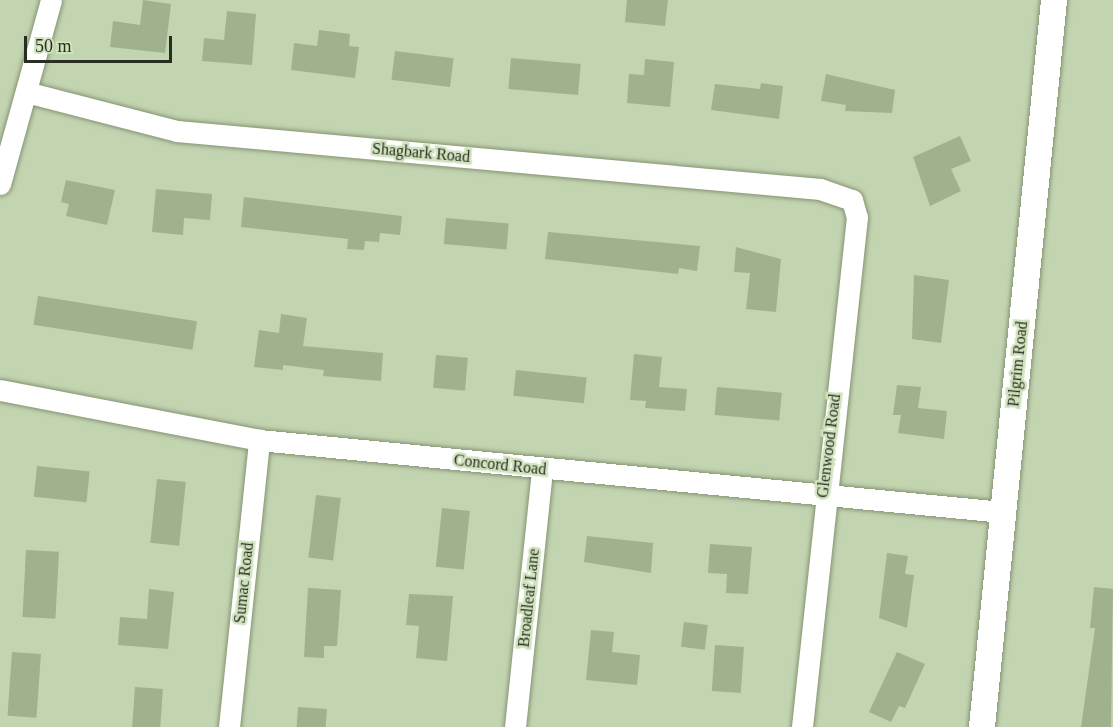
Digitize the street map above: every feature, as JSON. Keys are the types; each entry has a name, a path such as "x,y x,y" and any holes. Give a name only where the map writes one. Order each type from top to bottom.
{"street":[{"path":"0,184 51,0"},
{"name":"Pilgrim Road","path":"982,727 1054,0"},
{"name":"Shagbark Road","path":"26,92 177,130 820,189"},
{"name":"Glenwood Road","path":"802,727 823,496 857,216 852,200 820,189"},
{"name":"Concord Road","path":"0,390 259,440 1004,512"},
{"name":"Sumac Road","path":"229,727 259,440"},
{"name":"Broadleaf Lane","path":"515,727 542,469"}],"building":[{"path":"143,0 171,4 165,53 110,47 113,21 140,25"},
{"path":"627,0 668,0 665,26 625,22"},
{"path":"227,11 256,14 252,65 202,61 204,38 224,40"},
{"path":"319,30 350,34 349,46 359,47 355,78 291,70 294,43 317,46"},
{"path":"395,51 454,58 450,87 391,80"},
{"path":"511,58 581,64 578,95 508,89"},
{"path":"645,59 674,62 670,107 627,103 629,74 644,75"},
{"path":"826,74 895,90 892,113 845,111 846,105 821,101"},
{"path":"761,83 783,86 779,119 711,110 715,84 760,89"},
{"path":"960,136 971,161 951,169 961,191 930,206 913,157"},
{"path":"66,180 115,190 107,225 66,216 69,204 61,202"},
{"path":"156,189 212,194 210,220 184,218 183,235 152,232"},
{"path":"244,197 402,216 400,235 380,233 379,242 365,241 364,250 347,249 348,239 241,227"},
{"path":"446,218 509,223 506,249 444,244"},
{"path":"548,232 700,246 697,271 679,268 678,274 545,259"},
{"path":"736,247 781,259 776,312 746,309 750,273 734,272"},
{"path":"914,275 949,280 941,343 912,339"},
{"path":"38,296 197,321 192,350 33,325"},
{"path":"281,314 307,318 303,346 383,353 381,381 323,376 324,370 283,365 283,370 254,367 259,330 279,333"},
{"path":"634,354 662,357 659,387 687,389 685,411 645,408 646,401 630,400"},
{"path":"436,355 468,358 465,391 433,388"},
{"path":"516,370 587,377 584,403 513,396"},
{"path":"897,385 921,387 918,408 947,411 944,439 898,433 901,415 893,415"},
{"path":"717,387 782,393 779,421 715,415"},
{"path":"37,466 90,472 86,502 34,497"},
{"path":"157,479 186,482 179,546 150,543"},
{"path":"316,495 341,498 333,561 308,558"},
{"path":"442,508 470,511 464,570 436,567"},
{"path":"587,536 653,543 651,573 584,562"},
{"path":"710,544 752,547 748,594 726,593 727,574 708,573"},
{"path":"26,550 59,552 55,619 22,617"},
{"path":"887,553 908,556 905,574 914,575 907,628 879,618"},
{"path":"1094,587 1113,589 1111,727 1081,727 1095,628 1090,628"},
{"path":"308,588 341,590 337,646 324,646 324,658 304,657"},
{"path":"149,589 174,592 168,649 118,645 120,617 147,619"},
{"path":"409,594 453,596 447,661 416,658 419,626 406,625"},
{"path":"684,622 708,625 705,650 681,647"},
{"path":"591,630 614,632 612,652 640,655 637,685 586,680"},
{"path":"715,645 744,647 741,693 712,691"},
{"path":"12,652 41,654 36,718 8,716"},
{"path":"897,652 925,664 905,708 899,706 891,722 869,712"},
{"path":"135,687 163,689 160,727 132,727"},
{"path":"298,707 327,709 326,727 297,727"}]}
